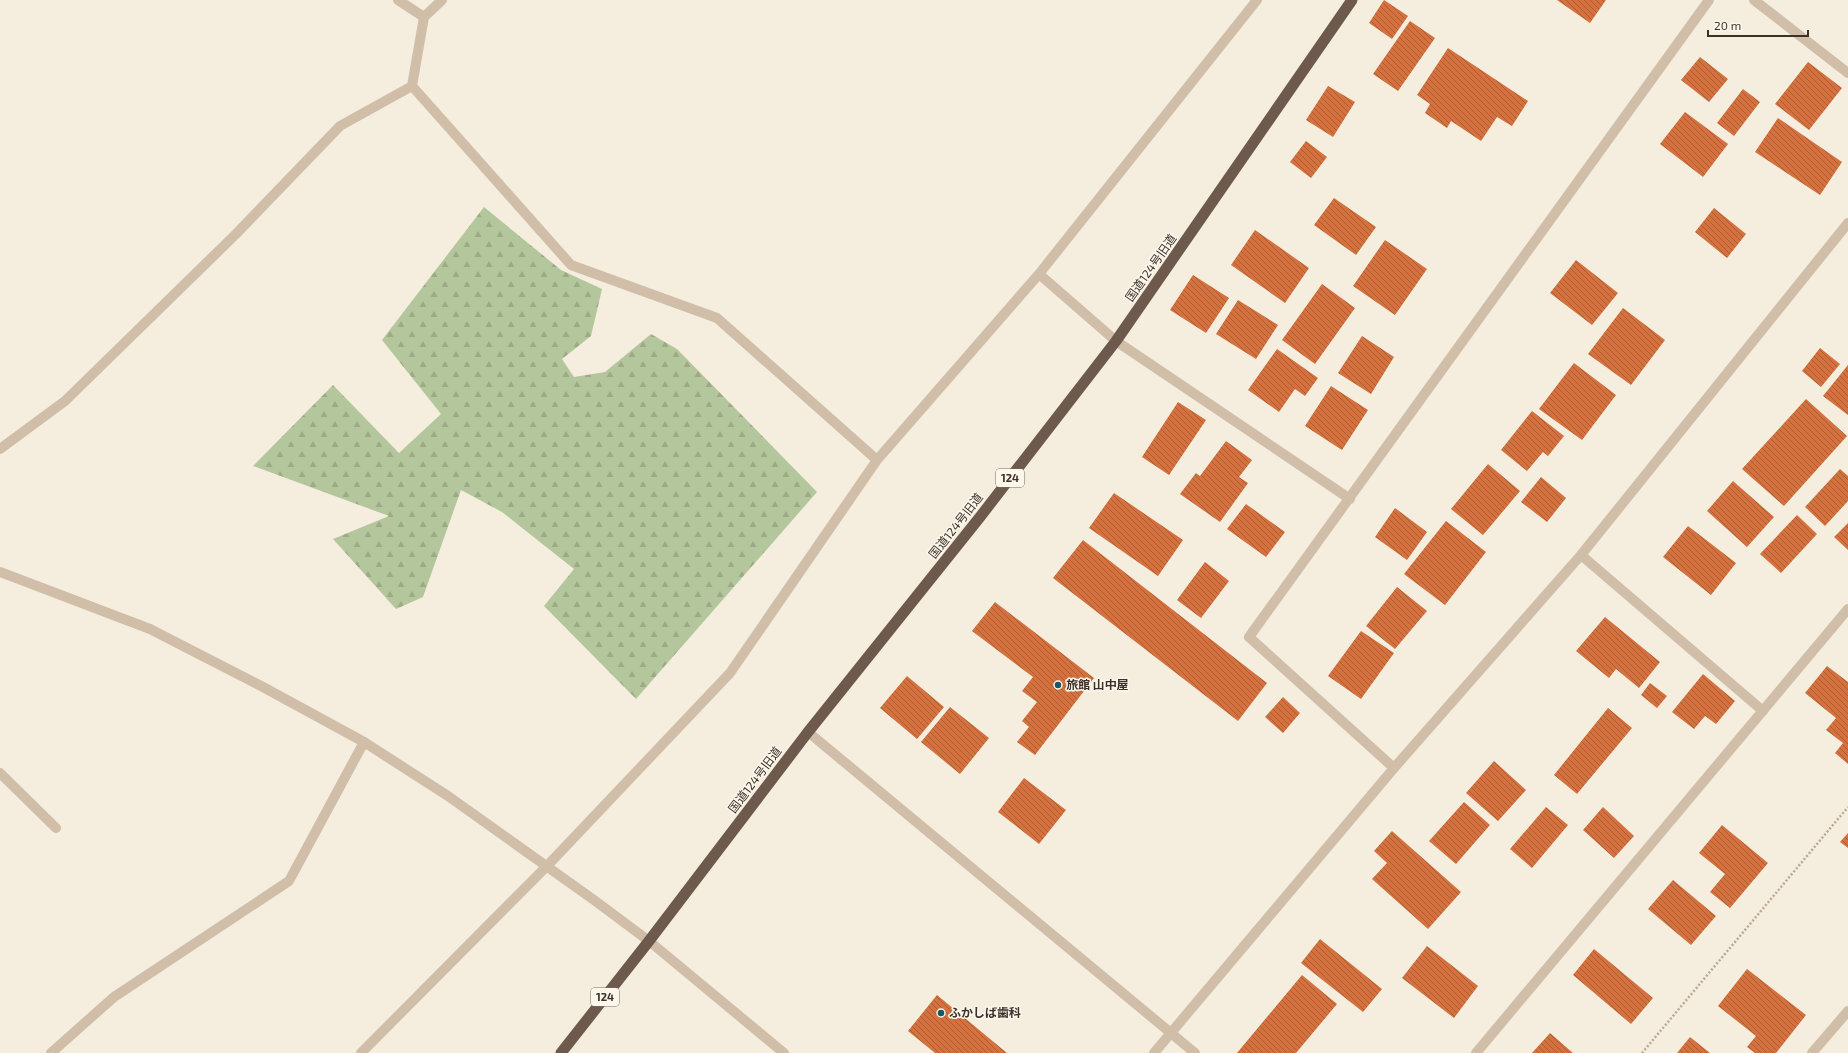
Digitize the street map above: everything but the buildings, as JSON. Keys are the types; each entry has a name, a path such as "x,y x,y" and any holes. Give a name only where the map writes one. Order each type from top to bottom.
{"highway":[{"name":"国道124号旧道","path":"560,1053 649,941 808,732 975,523 1116,341 1352,0"}],"street":[{"path":"398,0 424,17"},
{"path":"412,86 424,17 442,0"},
{"path":"362,1053 547,866 730,673 877,460 1039,274 1257,0"},
{"path":"1394,768 1249,637 1709,0"},
{"path":"1754,0 1848,73"},
{"path":"0,449 65,401 236,234 340,126 412,86"},
{"path":"412,86 571,265 717,318 877,460"},
{"path":"1154,1053 1394,768 1581,555 1848,223"},
{"path":"1039,274 1116,341 1350,498"},
{"path":"1581,555 1763,710"},
{"path":"0,572 150,630 263,687 364,742 448,796 649,941 784,1053"},
{"path":"1476,1053 1848,609"},
{"path":"808,732 1195,1053"},
{"path":"52,1053 114,997 289,881 364,742"},
{"path":"0,773 56,828"},
{"path":"1812,1053 1848,1011"}],"path":[{"path":"1642,1053 1848,807"}],"green space":[{"path":"484,207 561,270 602,289 591,336 562,359 574,377 605,372 651,334 677,349 817,492 636,699 544,606 574,569 502,512 461,490 423,597 396,609 333,539 389,516 253,466 333,385 399,453 441,414 382,340"}],"place":[{"name":"旅館 山中屋","path":"1058,685"},
{"name":"ふかしば歯科","path":"941,1013"}]}
